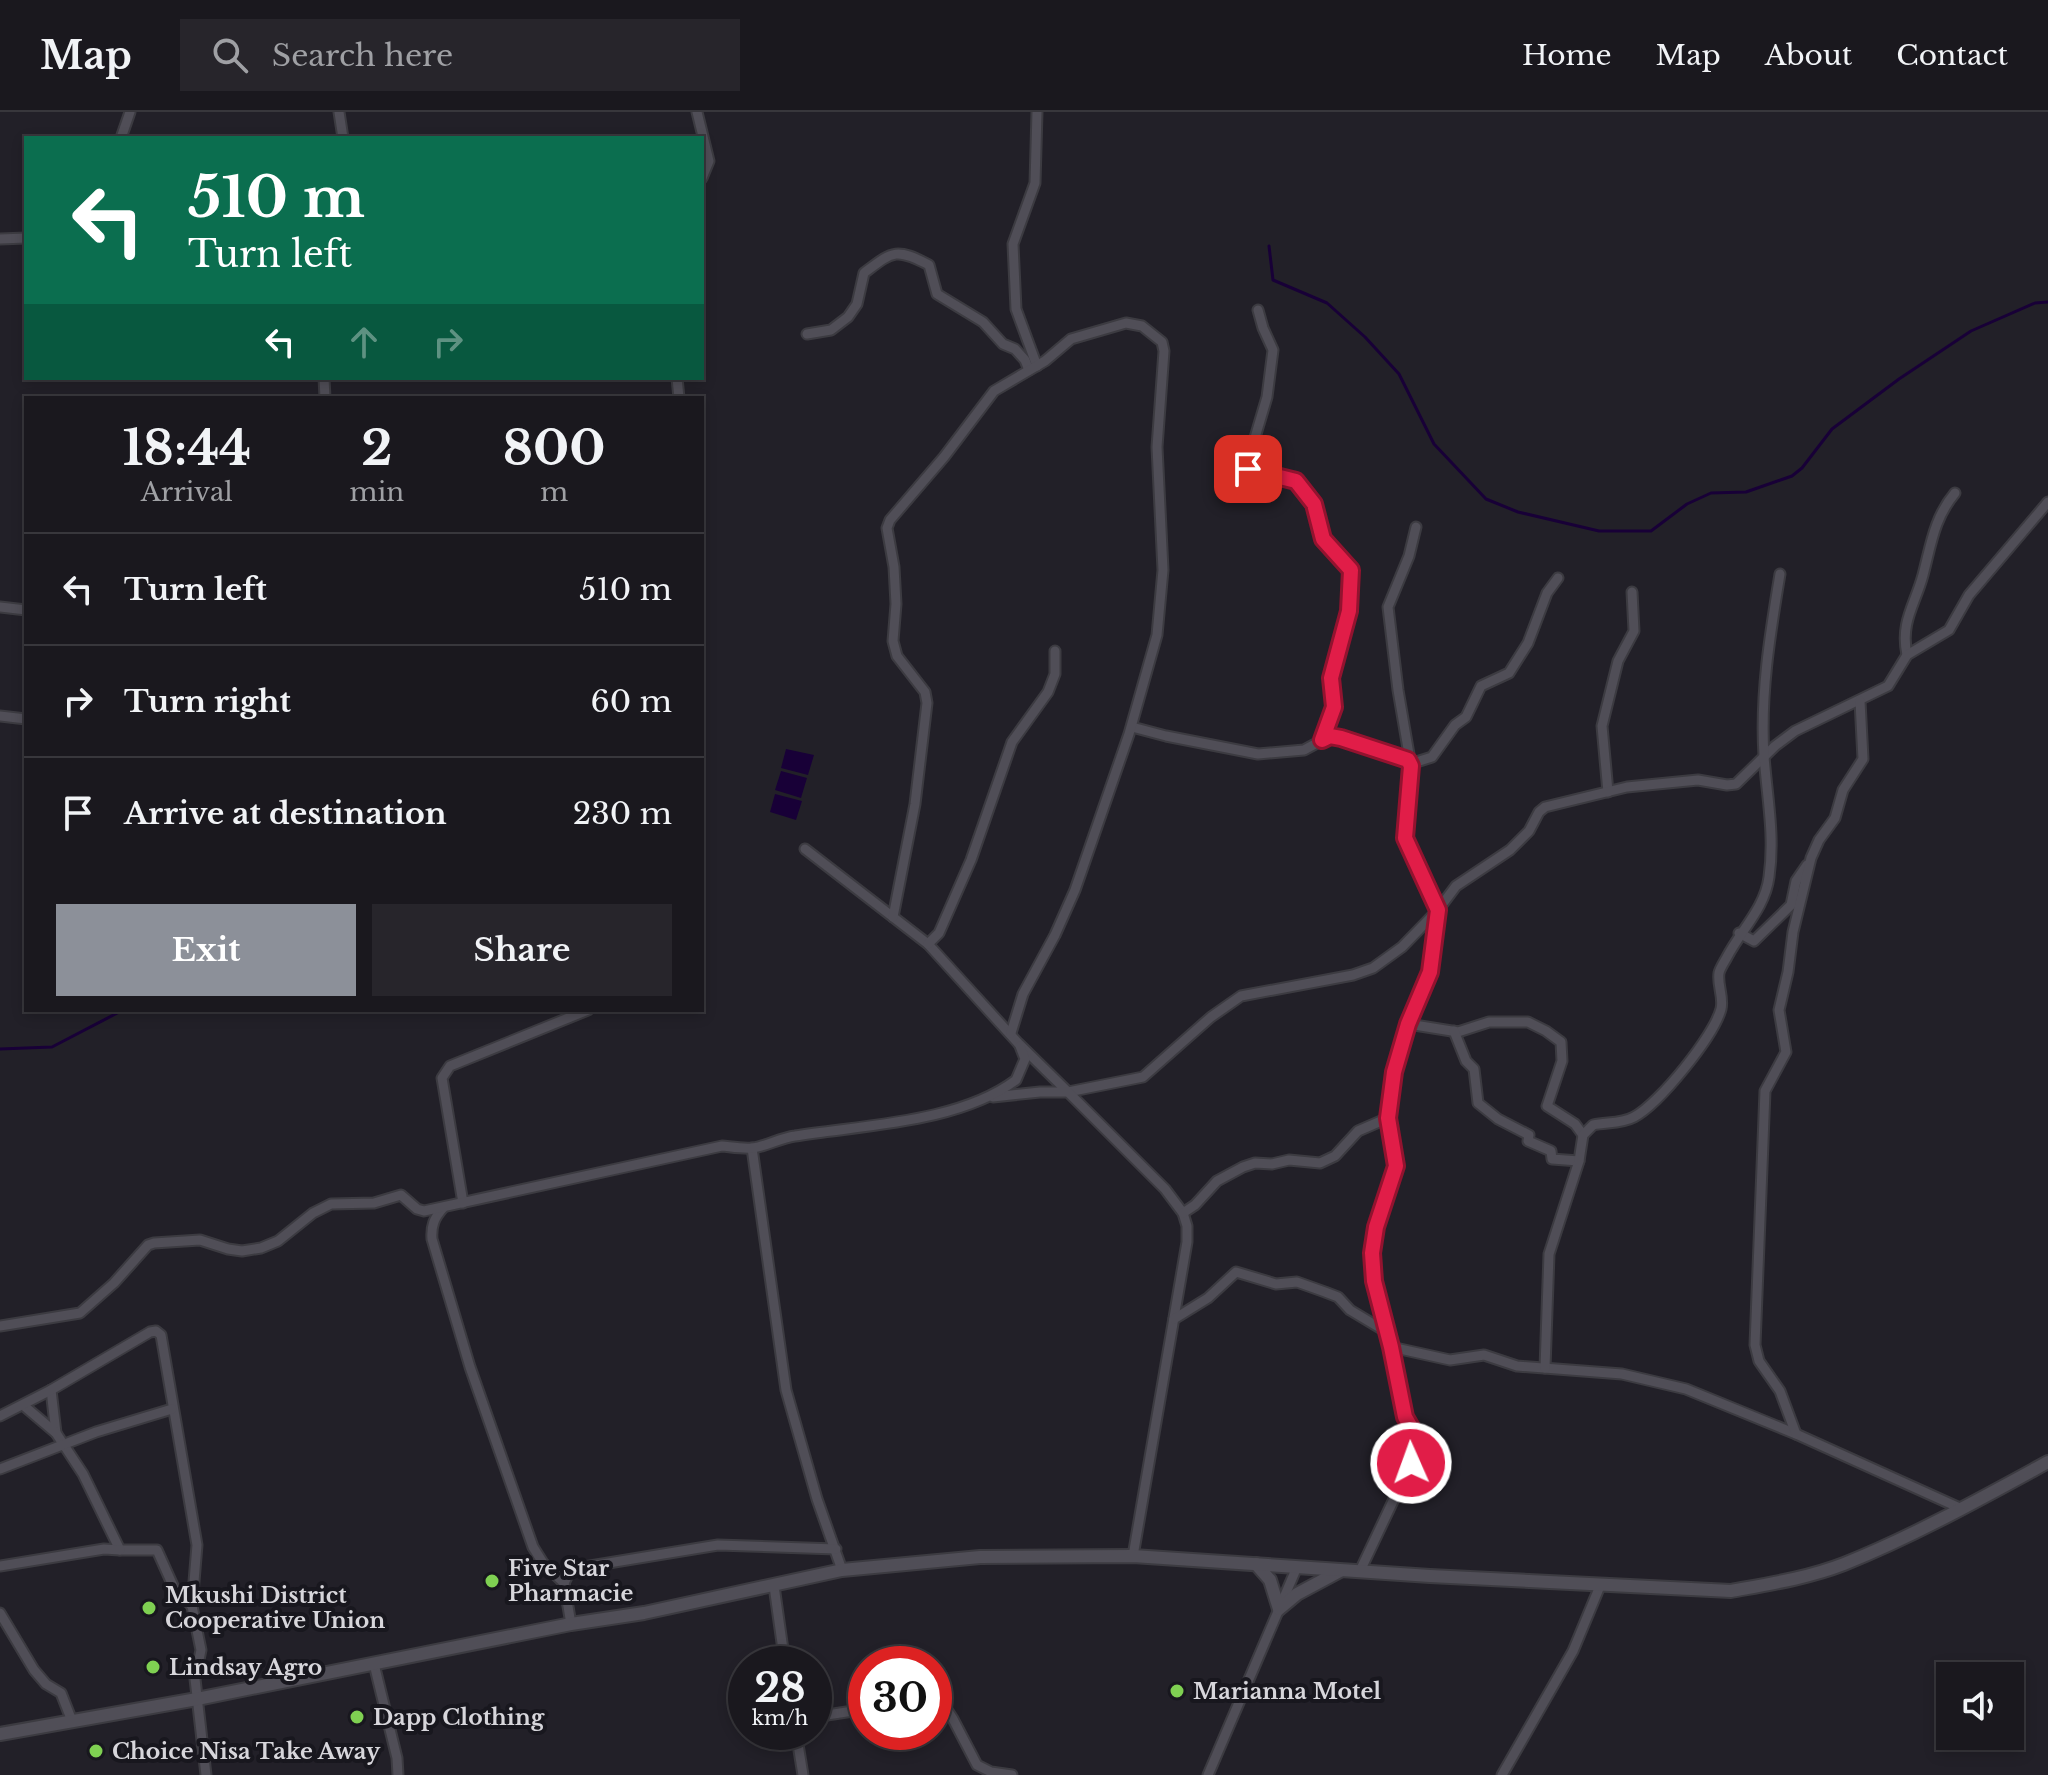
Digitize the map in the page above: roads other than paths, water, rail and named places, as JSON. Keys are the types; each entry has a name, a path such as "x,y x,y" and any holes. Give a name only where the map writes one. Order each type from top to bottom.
{"main road":[{"path":"0,1734 197,1699 571,1624 644,1613 842,1570 980,1557 1133,1556 1600,1586 1731,1591 1780,1582 1844,1563 1962,1509 2048,1462"},
{"path":"1256,1564 1270,1580 1279,1609 1297,1594 1343,1570"}],"street":[{"path":"122,136 130,112"},
{"path":"339,112 343,136"},
{"path":"697,112 703,136"},
{"path":"1033,368 1016,309 1013,244 1035,183 1037,112"},
{"path":"704,141 709,161 704,173"},
{"path":"0,239 24,238"},
{"path":"807,334 830,331 835,327 856,306 864,273 888,254 902,254 929,265 937,294 982,321 1003,344 1018,352 1033,368"},
{"path":"1258,310 1273,350 1267,397 1246,468 1296,481 1314,504 1323,539 1352,573 1349,611 1331,678 1334,707 1322,740"},
{"path":"893,917 915,804 927,703 925,692 897,656 893,641 895,584 887,528 890,520 944,457 994,391 1033,368 1071,339 1113,325 1126,323 1142,326 1162,342 1164,376 1157,447 1162,583 1157,635 1132,727 1075,890 1023,994 1011,1033"},
{"path":"1907,655 1904,640 1907,616 1922,580 1939,517 1955,493"},
{"path":"978,1100 1024,1093 1068,1092 1143,1077 1211,1017 1241,996 1353,975 1373,968 1402,947 1438,910 1456,886 1510,850 1529,831 1545,807 1627,787 1698,780 1733,786 1795,731 1888,686 1907,655 1949,630 1969,595 2048,502"},
{"path":"1360,1571 1411,1463 1416,1436 1405,1417 1374,1281 1372,1253 1376,1227 1396,1166 1388,1118 1394,1072 1408,1024 1430,972 1438,910 1405,838 1410,764 1388,607 1409,556 1416,527"},
{"path":"1545,1368 1549,1254 1579,1161 1583,1135 1593,1125 1615,1123 1638,1115 1662,1095 1695,1056 1722,1005 1719,974 1739,933 1748,927 1767,891 1772,835 1764,757 1767,645 1780,574"},
{"path":"1410,764 1432,757 1455,725 1466,717 1481,686 1509,673 1528,643 1547,593 1558,578"},
{"path":"1608,792 1602,726 1618,661 1634,631 1632,592"},
{"path":"0,607 24,610"},
{"path":"928,944 939,933 971,860 1012,742 1048,692 1055,674 1055,651"},
{"path":"1739,933 1754,941 1791,905 1796,881 1835,818 1843,790 1863,759 1860,701"},
{"path":"0,716 24,719"},
{"path":"1132,727 1258,754 1304,750 1330,736 1405,759 1410,764"},
{"path":"805,849 928,944 1018,1043 1165,1189 1183,1213 1187,1242 1133,1556"},
{"path":"1796,1434 1780,1391 1759,1361 1755,1345 1765,1091 1786,1052 1779,1010 1811,858"},
{"path":"463,1203 442,1078 450,1066 583,1012"},
{"path":"1408,1024 1430,1030 1454,1031 1489,1022 1528,1022 1546,1031 1561,1042 1562,1061 1547,1106 1575,1124 1583,1135"},
{"path":"1454,1031 1466,1061 1474,1069 1478,1103 1529,1135 1528,1141 1551,1151 1552,1159 1579,1161"},
{"path":"0,1326 80,1313 114,1283 148,1245 154,1243 200,1240 242,1251 278,1241 313,1213 331,1204 374,1203 401,1195 421,1211 443,1208 722,1146 752,1148 791,1136 881,1125 939,1113 978,1100 1016,1080 1025,1059 1018,1043"},
{"path":"1183,1213 1217,1181 1243,1167 1289,1160 1320,1163 1335,1156 1358,1131 1388,1118"},
{"path":"752,1148 786,1390 817,1499 842,1570"},
{"path":"443,1208 436,1215 431,1228 432,1239 470,1367 533,1547 543,1563 564,1583"},
{"path":"1174,1319 1208,1298 1229,1275 1236,1272 1276,1284 1293,1281 1338,1297 1350,1310 1385,1331"},
{"path":"0,1416 156,1331 161,1335 197,1545 192,1606 201,1650 195,1679 206,1775"},
{"path":"1391,1347 1450,1360 1484,1355 1498,1357 1517,1366 1622,1374 1686,1389 1796,1434 1962,1509"},
{"path":"51,1390 56,1433"},
{"path":"23,1405 56,1433 83,1474 120,1550"},
{"path":"0,1469 96,1432 172,1409"},
{"path":"571,1624 564,1583 569,1573 578,1568 718,1545 836,1549"},
{"path":"0,1566 104,1549 157,1550 174,1588 192,1606"},
{"path":"1208,1775 1297,1567"},
{"path":"774,1586 782,1646"},
{"path":"1502,1775 1573,1651 1600,1586"},
{"path":"0,1613 34,1670 46,1684 61,1693 72,1721"},
{"path":"374,1664 397,1758 398,1775"},
{"path":"952,1717 977,1765 991,1772 1012,1775"},
{"path":"799,1750 803,1775"}],"waterway":[{"path":"1269,246 1273,280 1327,303 1365,337 1399,374 1434,444 1486,499 1518,512 1599,531 1651,531 1687,504 1711,493 1746,492 1792,476 1802,468 1832,429 1899,379 1971,331 2035,303 2048,302"},
{"path":"0,1049 52,1047 119,1012"}],"place":[{"name":"Five Star Pharmacie","path":"492,1581"},
{"name":"Mkushi District Cooperative Union","path":"149,1608"},
{"name":"Lindsay Agro","path":"153,1667"},
{"name":"Marianna Motel","path":"1177,1691"},
{"name":"Dapp Clothing","path":"357,1717"},
{"name":"Choice Nisa Take Away","path":"96,1751"}]}
